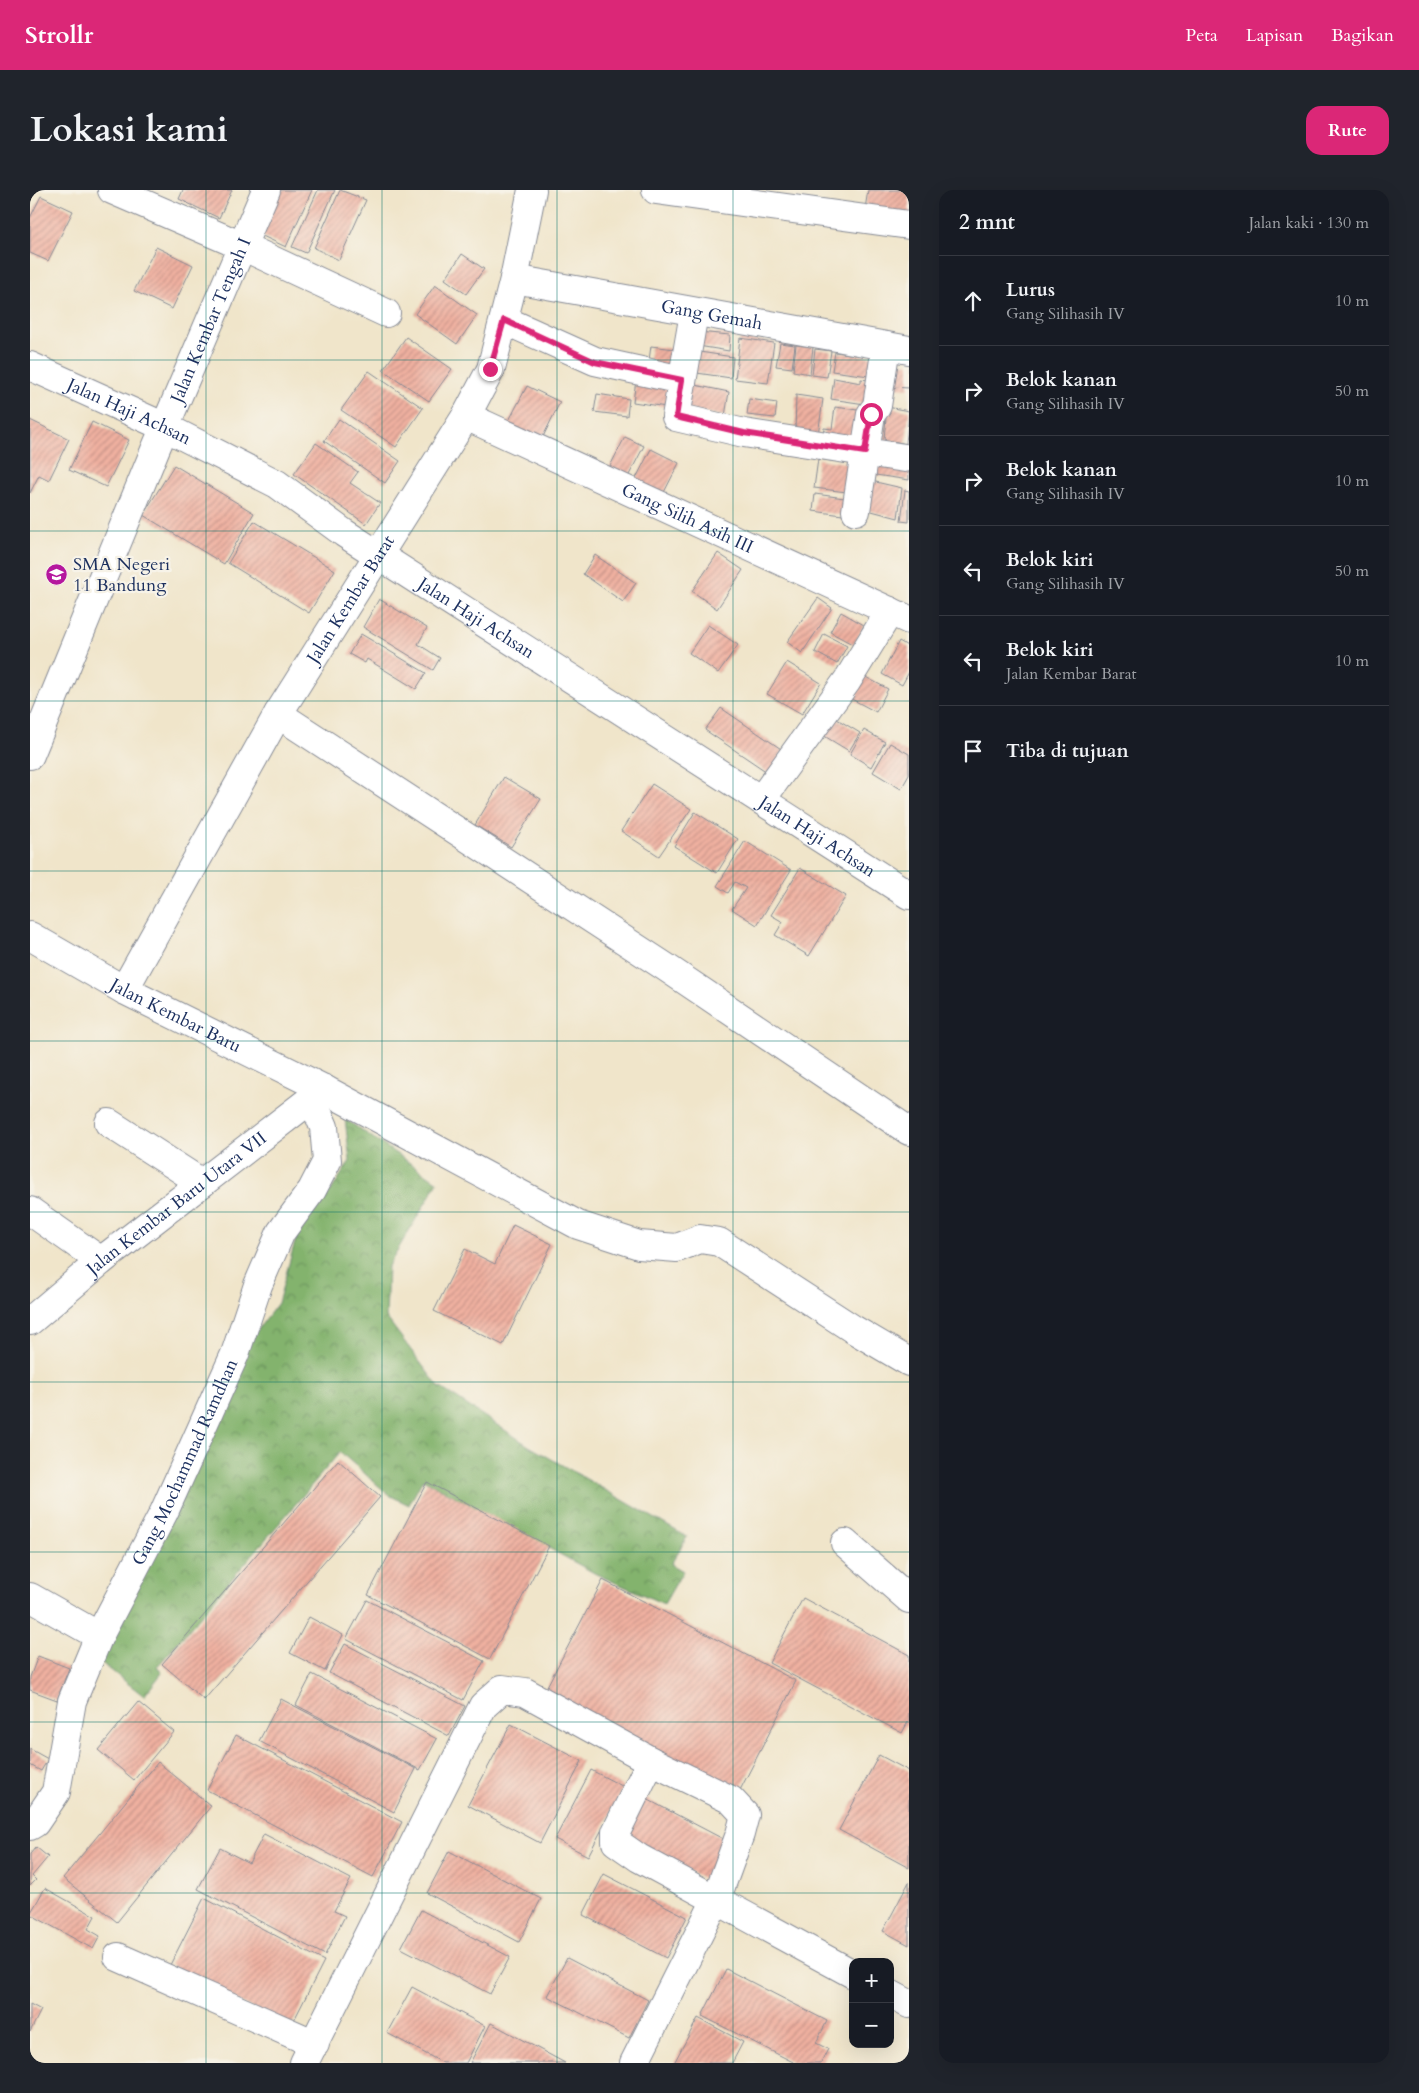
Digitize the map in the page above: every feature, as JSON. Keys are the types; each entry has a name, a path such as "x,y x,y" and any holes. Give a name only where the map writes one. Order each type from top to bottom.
{"street":[{"path":"112,190 242,246 386,314"},
{"name":"Jalan Kembar Tengah I","path":"30,755 165,426 266,190"},
{"name":"Jalan Kembar Barat","path":"124,990 278,714 466,416 490,369 514,279 532,190"},
{"path":"656,190 909,226"},
{"name":"Gang Gemah","path":"514,279 694,313 897,348"},
{"path":"694,313 676,417 744,433 906,458"},
{"path":"504,320 595,362 682,380"},
{"path":"856,511 871,414 877,406 897,348"},
{"name":"Jalan Haji Achsan","path":"30,366 165,426 277,484 344,534 909,895"},
{"name":"Gang Silih Asih III","path":"466,416 899,616"},
{"path":"761,800 847,681 899,616"},
{"path":"278,714 664,966 909,1131"},
{"name":"Jalan Kembar Baru","path":"30,936 124,990 318,1094 578,1225 640,1245 677,1248 700,1239 719,1242 853,1329 908,1359"},
{"name":"Jalan Kembar Baru Utara VII","path":"30,1321 102,1260 318,1094"},
{"name":"Gang Mochammad Ramdhan","path":"32,1823 56,1792 72,1701 100,1636 164,1512 231,1363 258,1285 281,1232 312,1190 327,1161 324,1127 318,1094"},
{"path":"109,1123 202,1184"},
{"path":"30,1211 102,1260"},
{"path":"846,1543 909,1599"},
{"path":"30,1598 100,1636"},
{"path":"118,1957 309,2054 483,1706 502,1689 525,1692 651,1761 731,1800 744,1815 740,1834 716,1900 634,2063"},
{"path":"651,1761 616,1832 616,1842 639,1858 849,1972"},
{"path":"894,1996 909,2004"}],"green space":[{"path":"345,1119 438,1182 388,1266 386,1317 438,1386 529,1446 687,1537 671,1564 683,1571 664,1604 596,1574 423,1479 409,1505 389,1495 340,1452 157,1667 162,1673 144,1696 99,1661 249,1341 278,1303 298,1231 332,1189 350,1161"}],"building":[{"path":"183,190 232,190 219,218 179,199"},
{"path":"274,190 312,190 286,247 254,232"},
{"path":"318,190 335,190 306,253 292,247"},
{"path":"340,190 366,200 339,260 314,248"},
{"path":"868,190 909,190 909,221 864,215"},
{"path":"41,196 73,211 48,261 30,253 30,218"},
{"path":"156,247 193,265 172,309 134,291"},
{"path":"462,254 484,269 466,294 445,279"},
{"path":"435,285 477,315 457,344 415,314"},
{"path":"698,332 730,335 729,351 698,346"},
{"path":"406,337 452,369 429,401 383,370"},
{"path":"740,338 774,343 768,383 735,379"},
{"path":"780,343 795,345 792,368 776,366"},
{"path":"796,345 813,347 810,374 793,371"},
{"path":"651,346 683,350 678,372 648,367"},
{"path":"815,349 831,351 827,377 812,375"},
{"path":"693,351 733,357 731,378 690,372"},
{"path":"835,352 872,357 869,376 832,371"},
{"path":"897,362 909,364 909,388 891,387"},
{"path":"369,371 423,408 396,447 341,410"},
{"path":"834,378 861,383 861,379 875,381 872,405 831,399"},
{"path":"636,380 676,385 673,408 633,402"},
{"path":"685,383 729,392 725,416 681,408"},
{"path":"527,386 560,402 537,449 503,432"},
{"path":"597,394 629,399 627,416 594,412"},
{"path":"796,395 823,399 818,435 795,434"},
{"path":"749,399 777,403 775,418 747,415"},
{"path":"835,407 865,411 860,442 823,440 824,428 832,429"},
{"path":"887,407 909,411 906,444 884,439"},
{"path":"339,419 400,461 385,483 324,441"},
{"path":"30,420 69,439 49,480 39,475 30,493"},
{"path":"92,422 129,440 106,487 69,470"},
{"path":"625,437 644,446 628,477 609,468"},
{"path":"316,443 358,472 350,483 380,503 366,524 294,474"},
{"path":"651,449 679,463 658,504 630,490"},
{"path":"872,457 909,462 909,480 869,474"},
{"path":"818,459 858,465 855,493 814,488"},
{"path":"174,465 254,513 224,564 143,515"},
{"path":"867,480 902,488 898,518 864,509"},
{"path":"905,490 909,491 909,522 901,521"},
{"path":"815,494 852,499 850,516 813,511"},
{"path":"254,521 335,570 309,613 228,563"},
{"path":"718,553 743,570 717,609 692,591"},
{"path":"595,555 636,583 623,602 583,574"},
{"path":"818,598 832,608 802,653 787,642"},
{"path":"379,599 427,628 418,644 440,658 433,670 363,627"},
{"path":"841,612 864,625 854,645 830,632"},
{"path":"708,625 738,645 718,673 689,653"},
{"path":"361,634 426,673 416,689 367,659 365,663 349,654"},
{"path":"824,634 847,646 837,664 815,652"},
{"path":"899,641 909,647 909,672 902,685 882,674"},
{"path":"787,662 821,683 802,714 767,694"},
{"path":"858,673 888,689 876,712 846,696"},
{"path":"721,708 784,751 770,774 705,730"},
{"path":"832,716 860,733 849,751 821,734"},
{"path":"864,730 885,742 871,767 850,754"},
{"path":"890,743 909,754 909,775 901,789 873,772"},
{"path":"504,777 541,799 511,847 475,825"},
{"path":"652,784 691,809 659,856 621,831"},
{"path":"695,812 738,839 717,873 674,846"},
{"path":"745,841 791,870 757,925 732,909 746,888 735,882 728,893 717,886"},
{"path":"800,868 846,896 809,956 775,935 783,922 771,915"},
{"path":"513,1225 552,1244 503,1345 434,1311 465,1249 495,1264"},
{"path":"338,1460 380,1497 204,1700 162,1664"},
{"path":"427,1482 549,1546 490,1659 368,1595"},
{"path":"603,1580 796,1681 738,1794 544,1692"},
{"path":"803,1598 909,1655 909,1720 902,1733 769,1663"},
{"path":"367,1600 484,1661 463,1700 346,1639"},
{"path":"309,1617 343,1635 325,1671 290,1653"},
{"path":"345,1644 465,1706 449,1736 329,1673"},
{"path":"38,1656 69,1668 57,1700 30,1690 30,1677"},
{"path":"312,1674 437,1739 420,1770 296,1705"},
{"path":"281,1699 416,1769 394,1812 259,1741"},
{"path":"138,1702 174,1732 134,1780 98,1750"},
{"path":"511,1724 582,1761 540,1843 468,1805"},
{"path":"236,1735 402,1822 373,1877 207,1790"},
{"path":"30,1749 48,1759 41,1771 30,1765"},
{"path":"879,1755 909,1771 909,1868 839,1830"},
{"path":"158,1762 211,1806 117,1922 63,1878"},
{"path":"591,1770 624,1787 588,1856 555,1839"},
{"path":"641,1796 729,1842 709,1881 620,1835"},
{"path":"264,1834 351,1879 334,1911 345,1916 325,1955 198,1889 220,1848 249,1863"},
{"path":"36,1847 48,1857 32,1876 36,1880 30,1886 30,1854"},
{"path":"449,1851 541,1899 519,1942 427,1893"},
{"path":"604,1874 687,1917 666,1958 583,1915"},
{"path":"909,1882 909,1945 883,1931"},
{"path":"45,1888 95,1916 88,1929 100,1936 93,1949 30,1914"},
{"path":"204,1898 324,1961 290,2028 170,1965"},
{"path":"421,1910 510,1957 490,1994 401,1948"},
{"path":"567,1958 648,2000 629,2038 547,1996"},
{"path":"726,1969 827,2021 816,2043 828,2049 821,2063 795,2063 702,2016"},
{"path":"412,1987 485,2026 466,2063 443,2063 387,2033"},
{"path":"30,2004 41,2010 30,2032"},
{"path":"698,2018 743,2042 732,2063 674,2063"},
{"path":"491,2023 565,2063 470,2063"}],"place":[{"name":"SMA Negeri 11 Bandung","path":"57,574"}],"route":[{"path":"490,369 504,320 595,362 682,380 676,417 744,433 865,452 871,414"}]}
